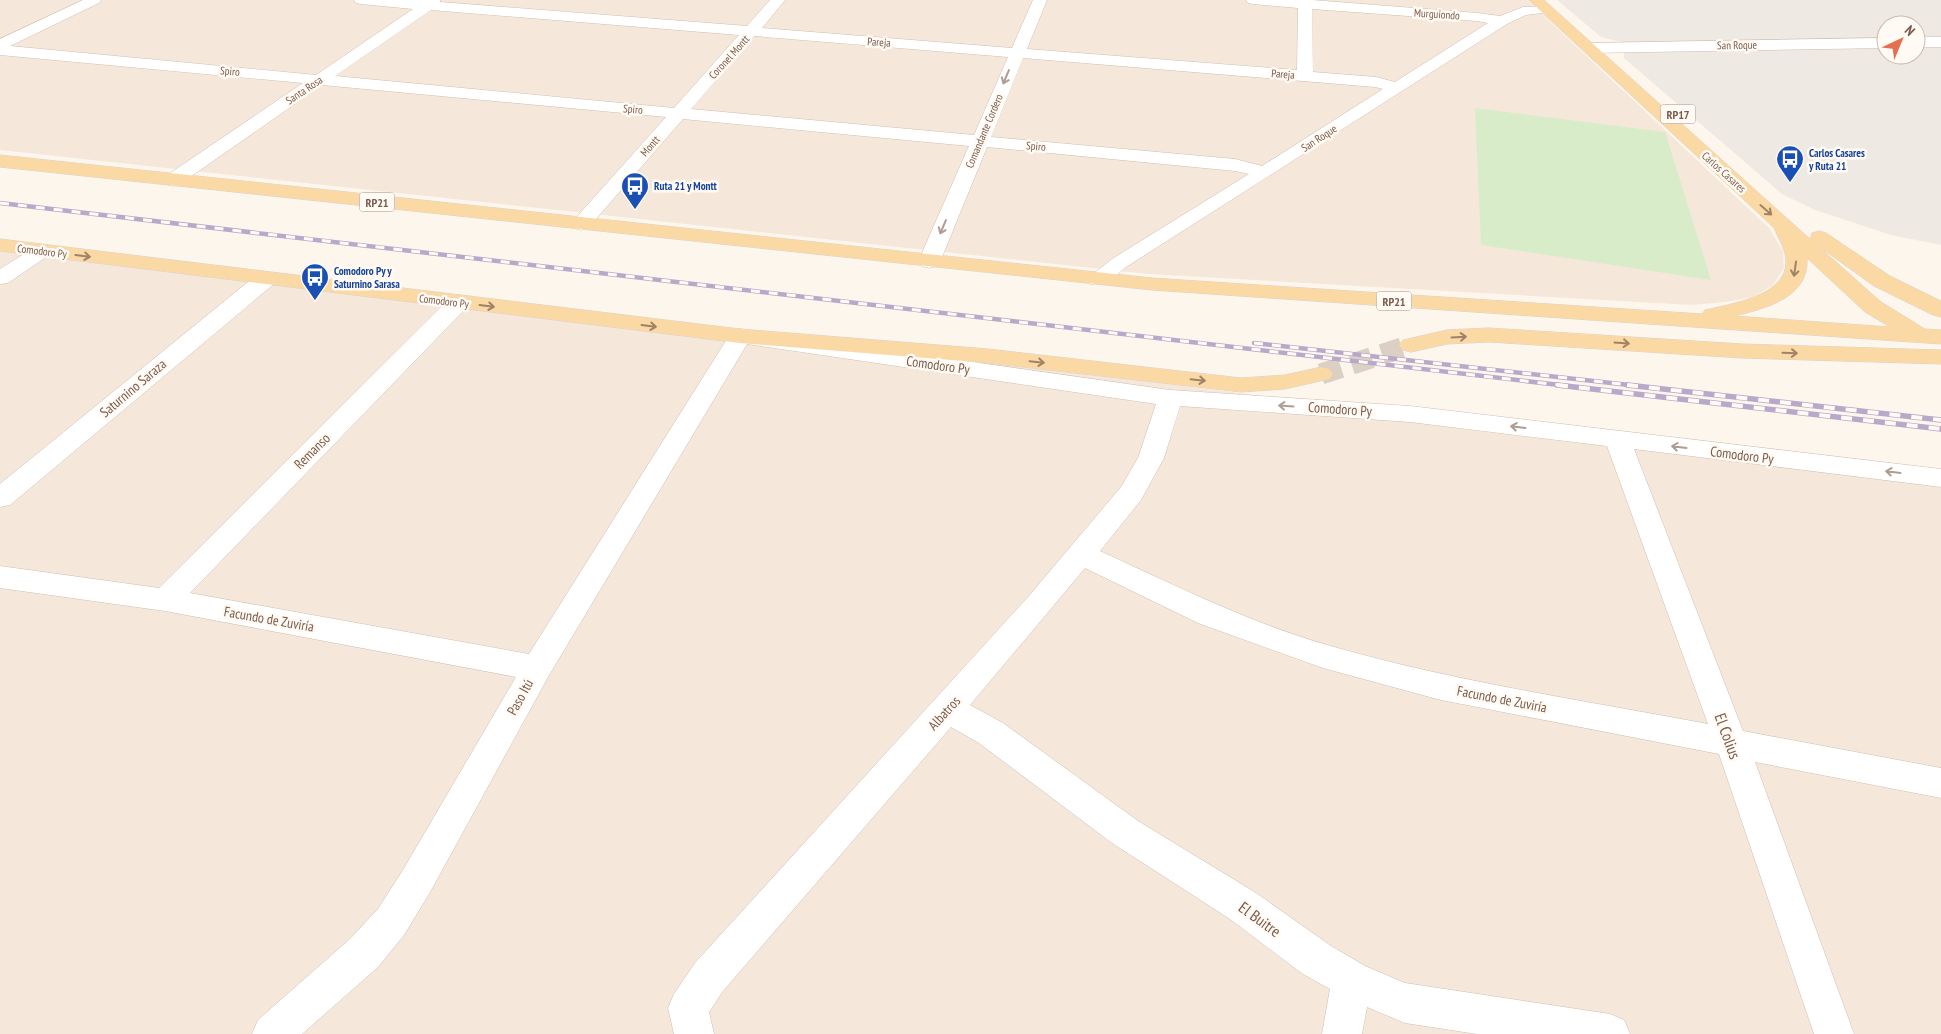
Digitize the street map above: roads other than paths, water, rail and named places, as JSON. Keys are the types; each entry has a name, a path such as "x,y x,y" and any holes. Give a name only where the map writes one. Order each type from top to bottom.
{"main road":[{"name":"Carlos Casares","path":"1544,3 1930,336 1941,354"},
{"name":"Carlos Casares","path":"1596,48 1782,224 1873,307 1930,336"},
{"name":"RP21","path":"0,161 1098,279 1312,296 1930,336"},
{"name":"RP17","path":"1692,321 1758,302 1778,294 1788,285 1795,276 1796,258 1782,224"},
{"name":"RP17","path":"1806,228 1882,282 1941,310"},
{"name":"Comodoro Py","path":"0,245 740,336 988,356 1241,385 1285,382 1321,374"},
{"name":"RP21","path":"1882,333 1941,354"},
{"path":"1411,345 1447,337 1489,335 1742,351 1941,354"}],"street":[{"path":"0,45 94,0"},
{"name":"Pareja","path":"361,0 431,3 751,32 1376,82 1397,88"},
{"name":"Coronel Montt","path":"679,113 778,0"},
{"name":"Comandante Cordero","path":"929,262 979,140 1040,0"},
{"name":"Murguiondo","path":"1253,0 1305,2 1477,17 1502,21"},
{"path":"1305,2 1305,76"},
{"name":"Santa Rosa","path":"173,180 431,3"},
{"name":"San Roque","path":"1098,279 1119,263 1502,21 1544,3"},
{"name":"San Roque","path":"1596,48 1876,42"},
{"path":"1926,42 1941,42"},
{"name":"Spiro","path":"0,50 979,140 1235,165 1265,172"},
{"name":"Montt","path":"581,224 679,113"},
{"path":"0,278 42,251"},
{"name":"Saturnino Saraza","path":"0,498 267,278"},
{"name":"Remanso","path":"165,600 459,302"},
{"name":"Comodoro Py","path":"740,336 1170,398 1410,414 1941,478"},
{"name":"Paso Itú","path":"272,1034 364,952 391,922 416,882 536,668 740,336"},
{"name":"Albatros","path":"691,1021 709,977 948,709 1081,554 1135,486 1151,458 1170,398"},
{"name":"El Colius","path":"1618,440 1731,742 1834,1034"},
{"name":"Facundo de Zuviría","path":"1081,554 1208,615 1324,656 1440,687 1941,783"},
{"name":"Facundo de Zuviría","path":"0,577 165,600 536,668"},
{"name":"El Buitre","path":"948,709 991,733 1126,832 1243,906 1317,960 1351,980 1405,1003 1610,1034"},
{"path":"1342,1034 1351,980"}],"tunnel":[{"path":"1321,374 1411,345"}],"railway":[{"path":"0,203 1568,386"},
{"path":"1254,343 1638,386"},
{"path":"1557,385 1941,429"},
{"path":"1627,385 1941,420"}],"place":[{"name":"Carlos Casares y Ruta 21","path":"1790,183"},
{"name":"Ruta 21 y Montt","path":"635,210"},
{"name":"Comodoro Py y Saturnino Sarasa","path":"315,301"}]}
